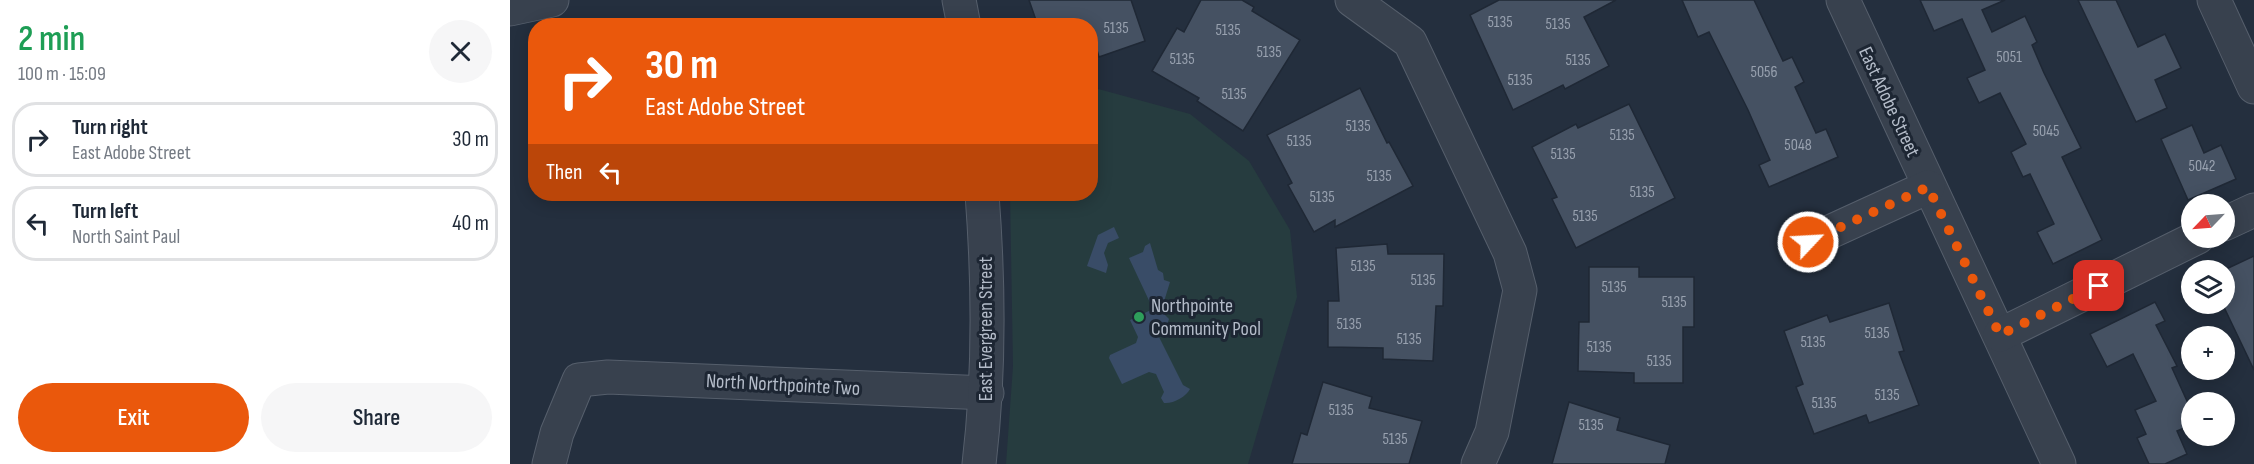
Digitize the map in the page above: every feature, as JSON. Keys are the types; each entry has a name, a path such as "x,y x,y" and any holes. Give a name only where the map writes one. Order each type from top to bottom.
{"street":[{"path":"510,9 552,0"},
{"path":"959,0 962,18"},
{"path":"1353,0 1410,42 1510,253 1520,290 1492,432 1478,464"},
{"name":"East Adobe Street","path":"1843,0 1928,187 2000,335 2059,464"},
{"path":"2232,15 2254,87"},
{"path":"1808,242 1928,187"},
{"name":"East Evergreen Street","path":"979,464 987,393 987,262 983,201"},
{"path":"2235,219 2254,210"},
{"path":"2000,335 2181,246"},
{"name":"North Northpointe Two","path":"549,464 557,433 579,380 608,377 987,393"}],"green space":[{"path":"1098,89 1190,114 1249,161 1290,230 1297,297 1248,464 1006,464 1013,366 1010,201 1098,201"}],"water":[{"path":"1114,227 1119,238 1108,243 1104,253 1108,265 1106,273 1087,266 1098,235"},
{"path":"1150,243 1158,270 1163,273 1164,280 1170,282 1162,308 1169,310 1165,315 1169,319 1167,325 1161,325 1158,335 1183,385 1190,389 1182,397 1168,403 1164,403 1161,398 1164,392 1156,374 1149,372 1122,384 1109,358 1110,355 1136,343 1138,337 1130,320 1153,309 1129,258 1143,252 1145,246"}],"building":[{"path":"1029,0 1131,0 1145,41 1099,57 1098,18 1035,18"},
{"path":"1201,0 1242,0 1254,7 1252,11 1300,40 1243,131 1197,101 1199,98 1152,71 1177,28 1184,32"},
{"path":"1499,0 1616,0 1584,17 1609,66 1565,89 1563,85 1513,110 1470,15"},
{"path":"1682,0 1754,0 1783,61 1792,57 1804,82 1795,87 1816,133 1826,129 1838,157 1769,187 1759,165 1770,160 1748,110 1709,32 1698,37"},
{"path":"1920,0 2005,0 1982,10 1992,32 2025,16 2037,42 2032,45 2081,148 2062,157 2102,240 2053,264 2037,232 2054,224 2030,174 2023,177 2011,152 2026,144 2000,93 1979,103 1967,78 1985,70 1962,19 1934,31"},
{"path":"2078,0 2116,0 2138,47 2165,34 2181,68 2155,80 2167,108 2136,122"},
{"path":"1360,88 1387,143 1389,142 1413,186 1335,227 1335,220 1314,232 1288,185 1292,183 1267,135"},
{"path":"1629,104 1675,198 1576,248 1552,199 1557,197 1532,147 1576,124 1578,128"},
{"path":"2192,125 2204,153 2221,145 2236,179 2202,194 2185,194 2161,139"},
{"path":"1387,244 1388,254 1444,254 1443,306 1436,306 1433,361 1383,359 1383,348 1328,347 1328,301 1339,301 1336,248"},
{"path":"2254,256 2254,370 2235,326 2227,314 2235,314 2235,265"},
{"path":"1589,267 1639,267 1639,277 1694,277 1694,327 1683,327 1683,383 1634,383 1634,373 1578,371 1579,322 1589,322"},
{"path":"2155,302 2165,321 2156,325 2177,366 2172,368 2183,392 2181,392 2181,429 2177,431 2181,446 2184,446 2187,454 2165,464 2149,464 2137,438 2146,434 2135,410 2156,401 2133,354 2107,367 2090,334"},
{"path":"1889,303 1904,351 1899,352 1919,405 1869,423 1866,415 1814,434 1796,387 1803,384 1784,331 1827,315 1830,322"},
{"path":"1323,382 1372,397 1369,408 1422,421 1409,464 1292,464 1301,433 1307,435"},
{"path":"1569,402 1620,418 1617,430 1670,445 1665,464 1552,464"}],"place":[{"name":"Northpointe Community Pool","path":"1139,317"}],"route":[{"path":"1808,242 1928,187 2000,335 2099,286"}]}
